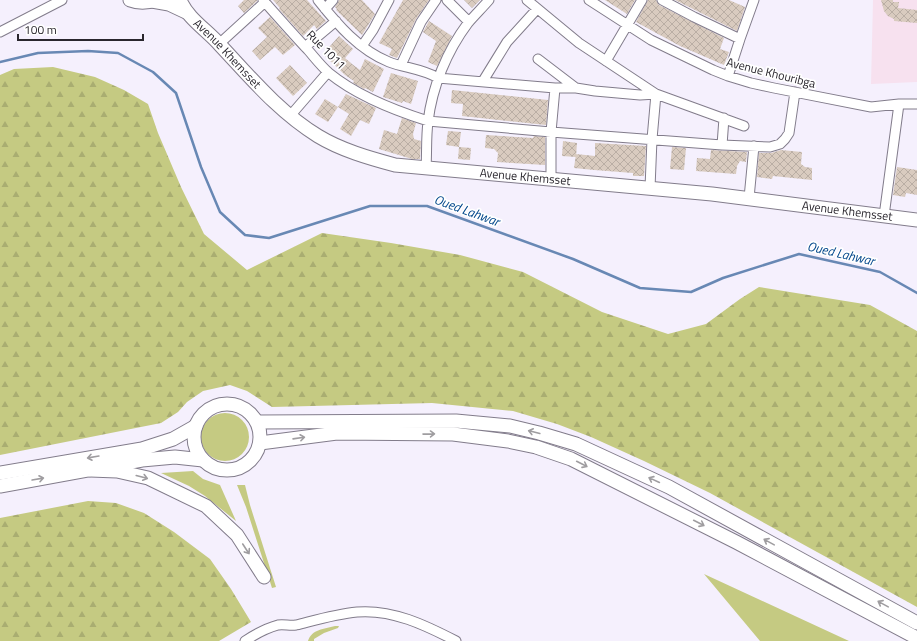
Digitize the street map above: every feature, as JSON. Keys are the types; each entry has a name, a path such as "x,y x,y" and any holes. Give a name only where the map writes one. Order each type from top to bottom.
{"street":[{"path":"0,32 62,0"},
{"name":"Avenue Khemsset","path":"130,0 135,2 153,0 169,4 186,12 219,44 271,100 290,116 319,137 360,155 395,164 426,168 749,198 917,220"},
{"name":"Avenue Khemsset","path":"180,0 186,12"},
{"path":"318,0 336,21 362,46 386,60 431,74 438,78 555,88 576,88 640,95 656,94"},
{"path":"325,9 333,0"},
{"path":"362,46 389,0"},
{"path":"401,65 421,22 436,0"},
{"path":"447,0 469,22"},
{"path":"426,168 428,122 438,78 454,44 469,22 489,0"},
{"path":"527,0 579,43 656,94 744,126"},
{"name":"Avenue Khouribga","path":"589,0 651,40 728,76 751,83 871,107 917,104"},
{"path":"606,61 642,0"},
{"path":"662,0 740,39"},
{"path":"728,76 752,0"},
{"path":"219,44 264,1"},
{"name":"Rue 1011","path":"264,1 328,72 351,89 428,122 722,145 776,146 783,142 786,138 790,127 795,92"},
{"path":"483,81 507,42 537,9"},
{"path":"305,47 336,21"},
{"path":"538,59 576,88"},
{"path":"290,116 328,72"},
{"path":"551,179 551,132 555,88"},
{"path":"650,188 656,94"},
{"path":"884,216 899,104"},
{"path":"722,145 724,118"},
{"path":"749,198 754,146"},
{"path":"234,404 244,408 253,415 257,422 260,431 260,443 254,457 247,464 234,470 218,469 210,465 203,460 195,446 194,438 198,421 204,412 213,406 234,404"},
{"path":"257,422 456,421 510,426 576,444 669,487 917,623"},
{"path":"0,473 142,449 173,438 196,426"},
{"path":"260,443 337,434 453,434 508,441 536,447 578,462 736,542 917,638"},
{"path":"0,486 142,460 166,457 203,460"},
{"path":"90,470 117,471 148,478 206,506 237,535 264,577"},
{"path":"245,641 279,625 292,626 357,612 379,613 405,617 456,641"}],"shaded area":[{"path":"873,0 917,0 917,82 871,84"}],"green space":[{"path":"53,67 95,77 124,90 148,104 158,133 181,187 204,234 247,270 322,233 460,255 523,272 602,312 668,334 706,324 759,287 870,305 917,331 917,607 710,493 591,437 557,424 513,411 432,403 272,407 247,391 230,385 203,391 187,402 178,412 161,423 0,455 0,75 14,69"},
{"path":"225,413 234,415 242,420 247,428 249,437 247,446 242,454 234,459 225,461 216,459 208,454 203,446 201,437 203,428 208,420 216,415"},
{"path":"193,471 203,479 220,485 236,521 205,496 189,486 161,473"},
{"path":"237,485 245,485 276,587 272,588 246,507"},
{"path":"88,501 116,503 144,513 174,532 210,559 231,589 251,622 219,641 0,641 0,518"},
{"path":"704,574 849,641 760,641"},
{"path":"339,626 338,628 324,633 314,639 314,641 308,641 315,632"}],"building":[{"path":"244,0 257,1 244,13 238,6"},
{"path":"273,0 307,0 326,21 317,29 314,25 303,36"},
{"path":"339,0 362,0 375,14 362,35 336,10 337,9 335,7"},
{"path":"403,0 429,0 416,19 397,58 389,55 392,49 379,43"},
{"path":"464,0 480,0 472,8"},
{"path":"605,0 635,0 627,14"},
{"path":"648,0 656,0 659,5 724,38 720,49 729,52 724,65 680,46 636,22"},
{"path":"675,0 729,0 745,7 737,31"},
{"path":"881,0 893,0 893,2 899,2 898,8 917,10 917,23 894,21 894,19 888,16 884,11"},
{"path":"270,17 295,45 283,55 275,47 260,60 252,51 267,37 258,28"},
{"path":"429,21 452,36 437,66 428,62 436,41 423,32"},
{"path":"339,36 353,49 345,58 360,70 365,59 384,69 373,92 353,83 354,81 345,75 323,54"},
{"path":"290,65 307,83 293,96 276,78"},
{"path":"391,73 418,81 411,104 403,101 402,103 383,97"},
{"path":"452,90 548,100 546,125 462,116 463,104 451,103"},
{"path":"346,94 376,108 369,124 360,120 351,136 340,129 349,114 338,107"},
{"path":"325,99 338,107 328,122 315,114"},
{"path":"402,118 416,123 413,134 414,139 421,141 420,159 412,159 379,149 384,130 397,134"},
{"path":"448,131 461,132 459,147 446,145"},
{"path":"486,135 533,138 534,136 545,137 545,165 497,162 498,153 494,149 485,148"},
{"path":"563,141 577,143 576,157 562,156"},
{"path":"595,143 646,146 644,176 633,176 633,173 574,168 576,154 595,156"},
{"path":"459,147 471,148 470,160 458,159"},
{"path":"672,147 686,148 684,170 670,169"},
{"path":"711,150 747,152 746,162 740,161 737,166 736,174 696,171 697,158 710,159"},
{"path":"781,150 802,152 801,164 805,167 812,168 812,180 773,176 772,179 757,177 759,153 771,153"},
{"path":"897,167 917,170 917,195 906,193 905,197 893,195"}],"waterway":[{"name":"Oued Lahwar","path":"0,62 38,53 88,51 118,53 153,72 176,93 201,167 220,212 245,235 269,238 370,206 427,206 573,259 640,288 691,292 723,278 799,254 880,272 917,293"}]}
